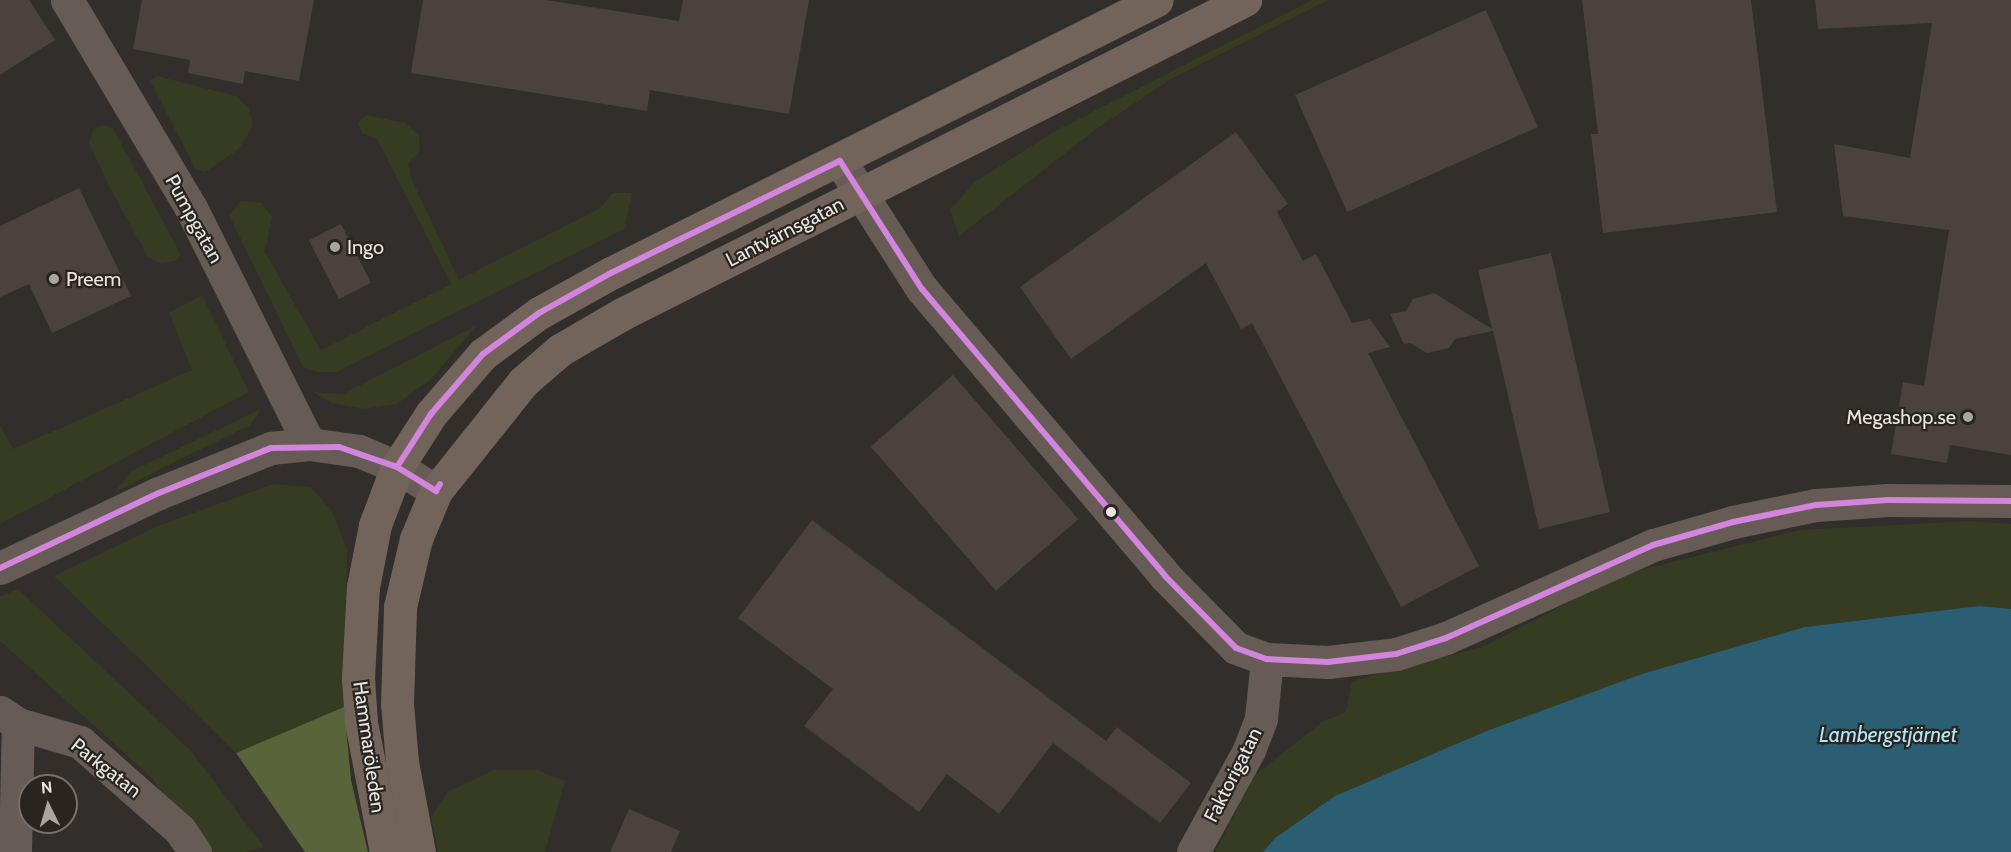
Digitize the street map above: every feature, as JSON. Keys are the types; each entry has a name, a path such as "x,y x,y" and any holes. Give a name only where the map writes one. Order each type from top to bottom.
{"main road":[{"name":"Lantvärnsgatan","path":"397,467 431,414 483,354 539,313 1157,0"},
{"name":"Lantvärnsgatan","path":"436,491 489,420 523,382 560,350 622,314 1245,0"},
{"name":"Hammaröleden","path":"386,852 361,722 358,644 363,587 375,525 397,467"},
{"name":"Hammaröleden","path":"419,852 402,762 396,663 400,607 413,550 436,491"}],"street":[{"name":"Pumpgatan","path":"67,0 190,208 309,444"},
{"path":"840,161 922,289 1165,576 1236,648 1267,660 1328,662 1396,654 1446,638 1653,545 1733,522 1816,505 1888,500 2011,501"},
{"path":"0,568 241,459 271,448 309,444 359,451 397,467 436,491"},
{"name":"Faktorigatan","path":"1193,852 1249,750 1262,718 1267,660"},
{"path":"9,718 15,852"},
{"name":"Parkgatan","path":"9,718 80,742 180,830 195,852"}],"green space":[{"path":"1312,0 1328,0 1171,79 1095,130 959,236 950,210 974,183 1053,132"},
{"path":"157,76 236,96 249,108 253,126 239,149 205,172 195,169 150,80"},
{"path":"366,115 405,123 419,135 420,150 409,163 411,178 459,280 600,208 613,193 632,193 624,229 336,372 316,372 303,367 229,215 241,201 261,203 272,217 265,252 321,350 451,284 377,139 363,134 358,123"},
{"path":"103,125 113,128 181,255 176,261 161,263 148,257 109,186 89,143 93,129"},
{"path":"202,295 249,392 0,524 0,425 13,449 192,370 169,313"},
{"path":"477,325 430,380 397,404 364,409 332,403 313,392 343,394"},
{"path":"262,408 250,425 115,492 130,472"},
{"path":"273,484 311,487 332,511 347,549 344,707 236,753 54,576 158,526"},
{"path":"1971,521 2011,524 2011,609 1979,606 1805,627 1484,732 1335,796 1275,838 1263,852 1215,852 1255,775 1322,722 1346,712 1352,681 1482,647 1624,574 1800,530"},
{"path":"18,589 191,751 264,847 246,852 210,852 150,776 0,641 0,597"},
{"path":"344,707 351,780 368,852 305,852 236,753"},
{"path":"494,770 537,770 565,781 545,852 438,852 431,817 447,792"}],"water":[{"name":"Lambergstjärnet","path":"1979,606 2011,609 2011,852 1263,852 1275,838 1335,796 1484,732 1642,674 1805,627"}],"building":[{"path":"0,0 29,0 55,40 0,75"},
{"path":"142,0 314,0 299,81 245,71 243,84 188,73 190,60 133,49"},
{"path":"423,0 546,0 679,21 683,0 809,0 789,114 650,90 647,111 411,73"},
{"path":"1582,0 1751,0 1777,212 1603,233 1591,134 1598,134"},
{"path":"1815,0 2011,0 2011,455 1950,445 1947,463 1891,454 1903,382 1924,386 1949,230 1843,216 1834,144 1910,158 1932,23 1818,29"},
{"path":"1486,10 1538,127 1347,212 1295,95"},
{"path":"1236,132 1288,204 1277,212 1303,261 1316,254 1352,323 1370,319 1390,347 1368,353 1479,566 1401,607 1252,323 1241,329 1206,263 1071,359 1020,287"},
{"path":"79,188 131,296 52,333 29,284 0,297 0,226"},
{"path":"341,224 371,283 339,299 309,240"},
{"path":"1551,253 1610,512 1539,529 1493,331 1455,339 1449,348 1427,353 1410,343 1404,344 1390,314 1406,311 1413,299 1434,293 1492,329 1478,270"},
{"path":"953,375 1078,519 996,591 871,447"},
{"path":"812,520 1106,741 1117,727 1191,783 1160,823 1053,743 999,814 947,774 919,812 804,726 833,689 738,618"},
{"path":"629,809 680,831 671,852 610,852"}],"transit line":[{"path":"397,467 431,414 483,354 539,313 611,273 840,161 922,289 1165,576 1236,648 1267,659 1328,662 1396,654 1446,638 1653,545 1733,522 1816,505 1888,500 2011,501"},
{"path":"0,568 159,493 271,448 339,447 397,467 436,491 440,484"}],"place":[{"name":"Ingo","path":"335,247"},
{"name":"Preem","path":"54,279"},
{"name":"Megashop.se","path":"1968,417"}]}
